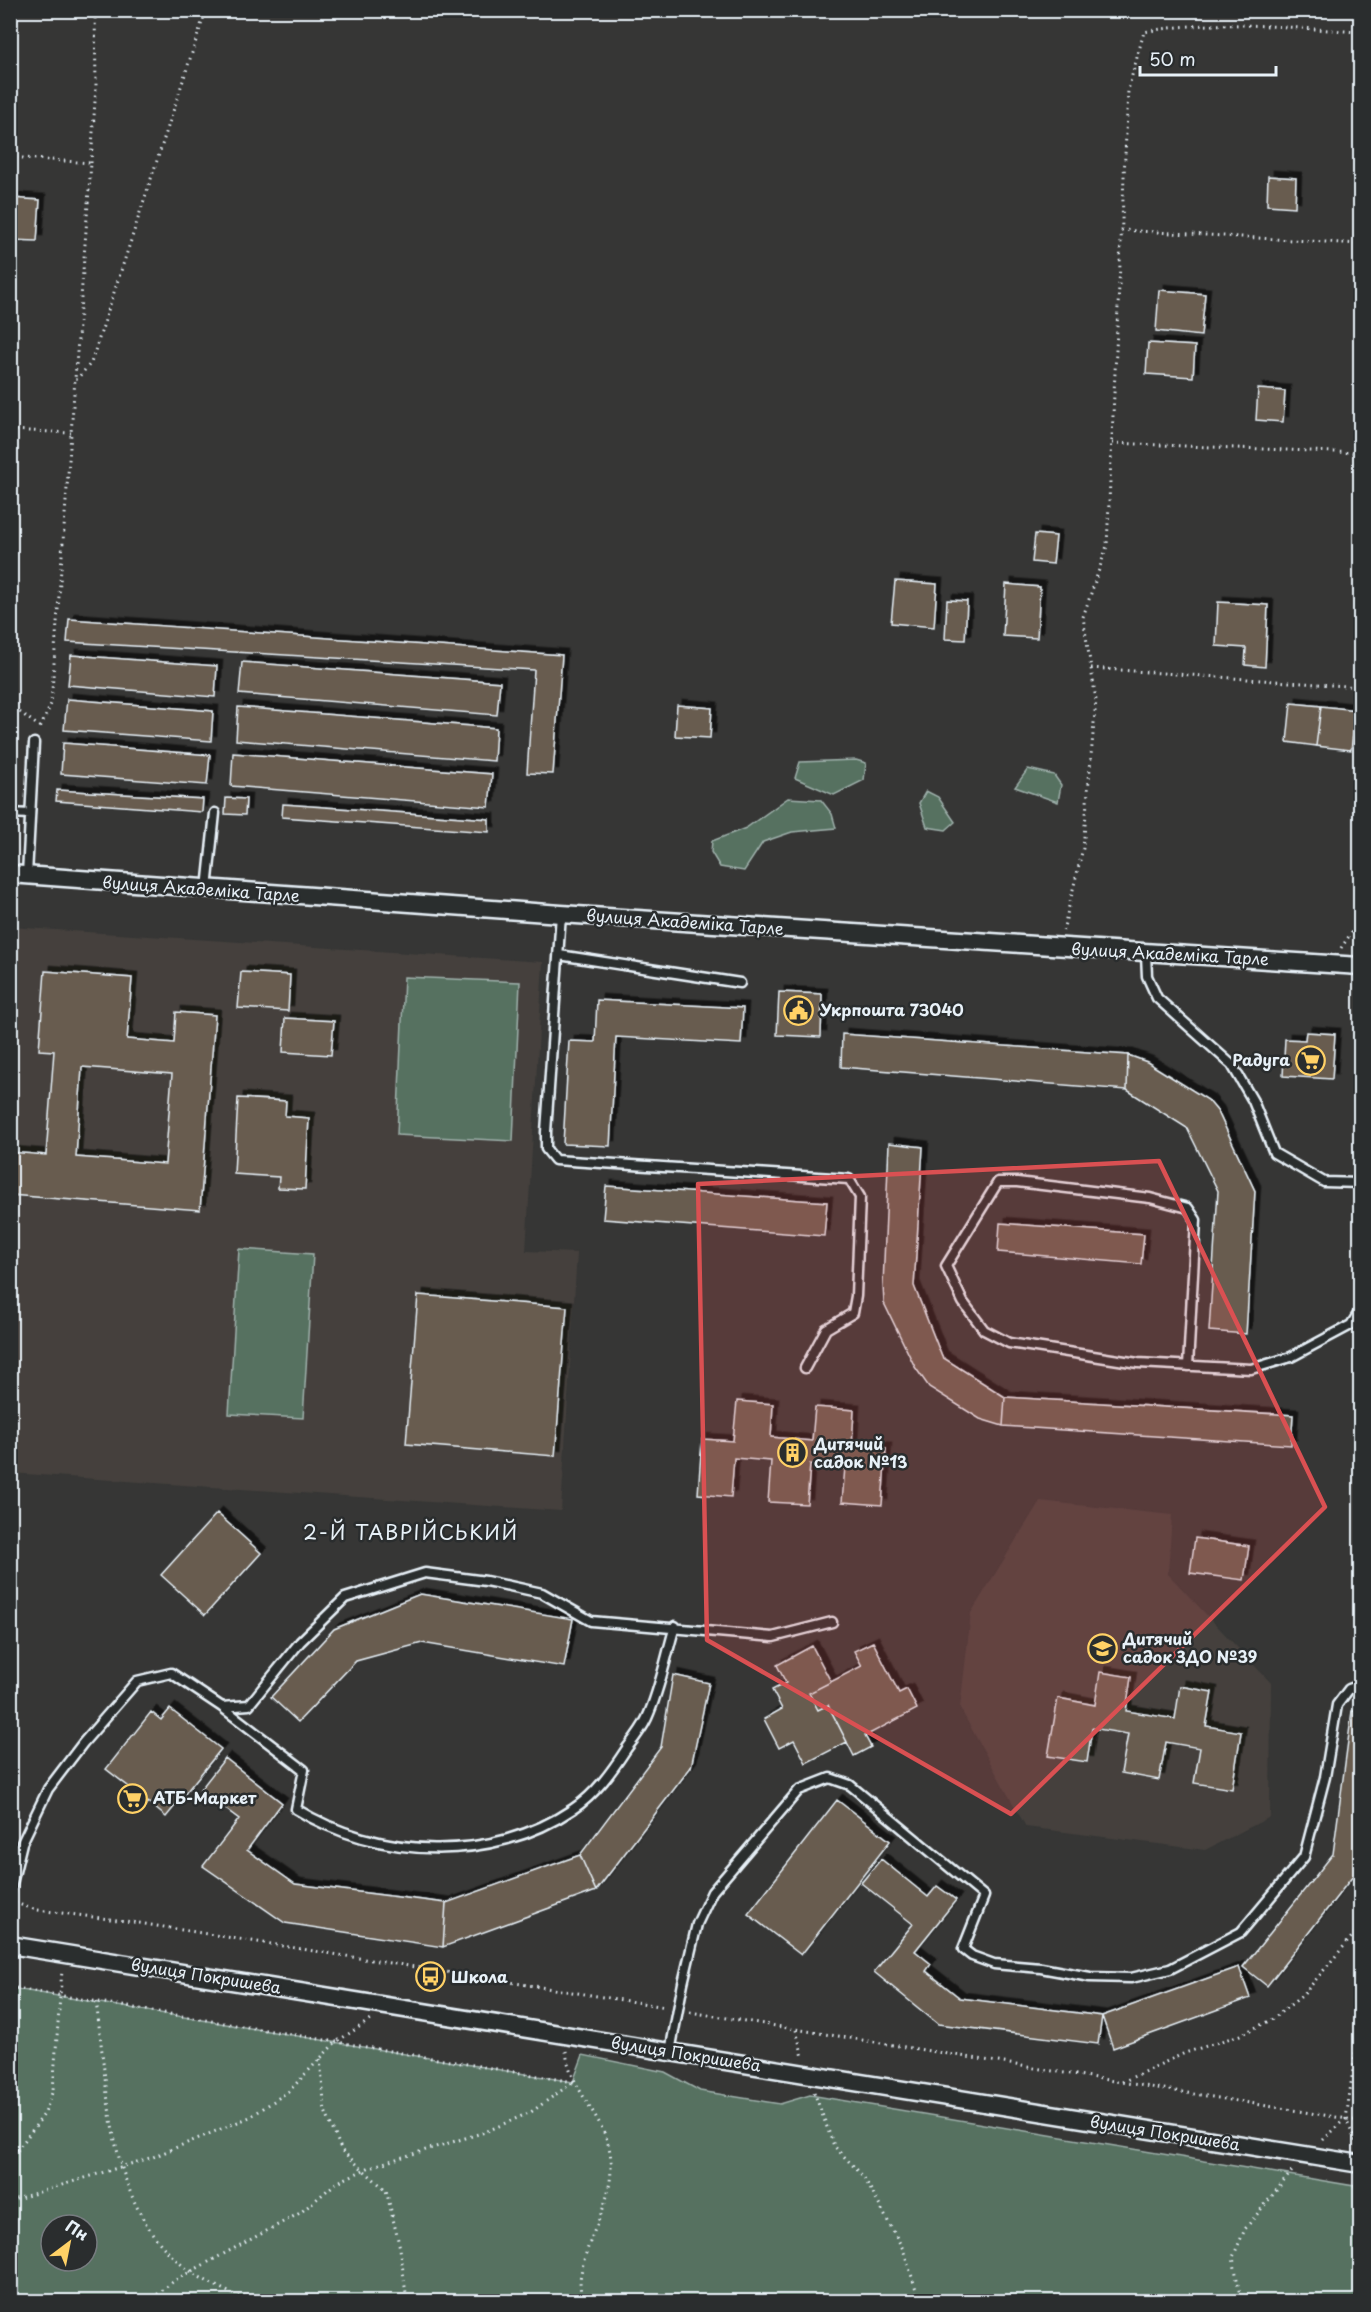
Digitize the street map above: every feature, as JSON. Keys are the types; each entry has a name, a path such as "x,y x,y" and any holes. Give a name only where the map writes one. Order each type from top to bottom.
{"street":[{"name":"вулиця Академіка Тарле","path":"19,875 207,890 1146,954 1360,966"},
{"name":"вулиця Покришева","path":"10,1945 1360,2164"}],"lane":[{"path":"19,875 30,814 34,743"},
{"path":"10,813 30,814"},
{"path":"207,890 215,813"},
{"path":"561,914 546,1132 546,1149 555,1160 849,1179 860,1197 856,1296 853,1312 826,1329 805,1368"},
{"path":"1146,954 1147,976 1157,998 1232,1065 1253,1101 1274,1153 1324,1182 1360,1183"},
{"path":"559,955 740,983"},
{"path":"1188,1366 1196,1220 1188,1208 1127,1195 1017,1182 998,1182 946,1266 963,1302 984,1330 1009,1343 1138,1364 1251,1369 1291,1358 1351,1325 1360,1311"},
{"path":"222,1707 249,1705 300,1642 345,1598 425,1573 486,1581 542,1593 591,1621 675,1626 773,1636 832,1622"},
{"path":"10,1892 22,1843 48,1789 82,1743 137,1681 171,1672 222,1707 304,1770 296,1809 319,1823 390,1846 457,1848 507,1840 545,1827 575,1808 607,1778 647,1719 675,1626"},
{"path":"670,2052 697,1924 707,1902 712,1892 799,1790 830,1778 850,1785 984,1896 963,1949 972,1956 994,1964 1041,1968 1090,1977 1131,1978 1170,1969 1241,1932 1287,1881 1304,1857 1324,1777 1337,1705 1348,1689 1360,1685"}],"path":[{"path":"34,743 51,704 96,86 95,10"},
{"path":"75,382 91,363 206,10"},
{"path":"1059,948 1083,848 1096,700 1083,617 1107,546 1128,90 1144,32 1179,25 1211,23 1360,33"},
{"path":"10,157 91,163"},
{"path":"1121,230 1360,244"},
{"path":"10,430 71,433"},
{"path":"1112,443 1360,453"},
{"path":"1092,668 1360,687"},
{"path":"10,705 41,728"},
{"path":"1330,963 1360,920"},
{"path":"1120,2082 1185,2053 1240,2035 1271,2020 1303,1995 1360,1927"},
{"path":"10,2160 45,2113 53,2090 63,1953"},
{"path":"10,1988 574,2082"},
{"path":"96,2002 121,2167 141,2218 173,2256 191,2271 247,2301"},
{"path":"10,2201 153,2157 250,2117 289,2091 336,2042 392,2006"},
{"path":"1360,2020 1346,2119 1360,2154"},
{"path":"796,2030 807,2074 834,2146 864,2177 903,2249 920,2301"},
{"path":"565,2034 567,2060 574,2082 602,2124 612,2162 609,2195 580,2274 582,2301"},
{"path":"320,2059 325,2111 342,2151 386,2190 400,2247 407,2301"},
{"path":"148,2301 175,2280 300,2213 336,2183 364,2170 486,2132 531,2112 574,2082"},
{"path":"1236,2301 1240,2296 1233,2257 1245,2229 1305,2155 1346,2119"}],"highlighted area":[{"path":"1159,1161 1325,1507 1011,1814 707,1640 698,1184"}],"shaded area":[{"path":"10,927 543,962 526,1251 577,1253 561,1511 11,1473"},
{"name":"Дитячий садок ЗДО №39","path":"1040,1501 1172,1515 1168,1574 1271,1683 1270,1817 1205,1850 1026,1827 960,1708 971,1613"}],"green space":[{"path":"856,760 866,763 864,780 834,795 795,778 800,762"},
{"path":"1028,769 1054,775 1061,785 1058,802 1015,787"},
{"path":"926,791 938,797 955,822 946,830 927,827 919,803"},
{"path":"788,798 821,800 832,814 836,828 792,832 763,842 744,871 720,867 711,852 712,841 746,828"},
{"path":"404,977 520,982 513,1141 397,1135"},
{"path":"239,1249 313,1254 303,1418 229,1414"},
{"path":"10,1988 573,2082 583,2055 665,2072 700,2091 780,2104 810,2095 1360,2187 1360,2301 11,2301"}],"building":[{"path":"1268,176 1296,178 1295,207 1267,205"},
{"path":"10,198 40,200 37,241 10,240"},
{"path":"1159,290 1205,294 1201,336 1156,331"},
{"path":"1148,343 1195,346 1193,377 1146,374"},
{"path":"1258,389 1285,391 1283,422 1256,420"},
{"path":"1035,534 1056,536 1053,564 1032,562"},
{"path":"895,581 937,584 934,627 891,623"},
{"path":"1006,584 1040,587 1037,638 1003,636"},
{"path":"947,600 967,601 965,640 945,639"},
{"path":"1218,602 1268,605 1265,667 1245,665 1246,648 1216,646"},
{"path":"69,619 562,655 553,774 527,773 534,670 67,642"},
{"path":"71,655 217,666 215,697 68,685"},
{"path":"242,662 500,682 497,715 239,694"},
{"path":"67,699 213,711 211,741 64,730"},
{"path":"1291,703 1321,706 1316,746 1287,742"},
{"path":"677,705 712,708 710,738 675,736"},
{"path":"1321,706 1356,710 1351,750 1316,746"},
{"path":"238,707 496,728 494,761 236,740"},
{"path":"63,743 210,755 207,785 61,774"},
{"path":"233,753 492,774 489,807 231,786"},
{"path":"57,790 203,799 202,812 56,801"},
{"path":"226,798 246,799 245,815 225,814"},
{"path":"283,804 489,819 489,832 282,817"},
{"path":"45,971 132,978 127,1039 174,1043 176,1012 215,1015 200,1210 10,1195 10,1152 46,1155 54,1051 39,1050","holes":["82,1067 172,1074 165,1164 76,1157"]},
{"path":"241,972 290,975 288,1011 238,1008"},
{"path":"779,992 822,994 821,1037 777,1035"},
{"path":"597,1000 743,1008 741,1044 616,1037 610,1146 563,1144 569,1041 595,1042"},
{"path":"285,1018 334,1021 331,1055 283,1052"},
{"path":"1306,1032 1335,1034 1332,1079 1283,1076 1285,1039 1305,1040"},
{"path":"842,1034 1128,1055 1127,1090 841,1067"},
{"path":"1358,1054 1360,1054 1360,1085 1355,1085"},
{"path":"1128,1055 1147,1062 1208,1100 1218,1112 1255,1191 1246,1334 1209,1331 1218,1191 1187,1128 1127,1090"},
{"path":"238,1098 286,1101 285,1116 309,1118 305,1189 278,1188 279,1177 234,1174"},
{"path":"889,1143 923,1147 914,1286 942,1357 1005,1397 1003,1426 980,1419 929,1387 915,1367 884,1303"},
{"path":"606,1186 827,1202 824,1236 603,1219"},
{"path":"1000,1223 1144,1234 1141,1264 998,1252"},
{"path":"418,1295 567,1307 555,1456 406,1444"},
{"path":"1005,1397 1293,1415 1291,1445 1003,1426"},
{"name":"Дитячий садок №13","path":"737,1401 773,1404 771,1437 812,1441 815,1407 854,1410 852,1445 886,1448 882,1505 842,1502 845,1467 810,1464 807,1504 768,1502 771,1461 734,1458 731,1497 698,1494 702,1439 733,1441"},
{"path":"217,1513 261,1553 205,1615 161,1575"},
{"path":"1195,1538 1249,1546 1244,1580 1190,1573"},
{"path":"420,1594 573,1619 564,1667 422,1643 356,1661 298,1722 271,1697 334,1629"},
{"path":"873,1642 899,1693 907,1689 917,1709 865,1736 871,1747 854,1756 828,1705 818,1710 809,1693 862,1666 854,1651"},
{"path":"812,1646 831,1682 809,1693 818,1710 828,1705 847,1742 806,1763 794,1740 779,1748 764,1719 782,1709 772,1690 786,1683 777,1665"},
{"path":"1100,1672 1131,1677 1126,1711 1175,1719 1180,1686 1212,1692 1206,1726 1241,1732 1232,1789 1194,1783 1200,1748 1166,1742 1159,1780 1121,1773 1128,1734 1092,1728 1087,1762 1048,1756 1058,1698 1095,1705"},
{"path":"673,1675 709,1683 691,1767 596,1891 580,1855 661,1747"},
{"path":"170,1709 221,1749 166,1817 148,1802 142,1810 123,1795 129,1787 106,1769 151,1712 161,1720"},
{"path":"1352,1711 1360,1712 1360,1867 1267,1986 1243,1967 1333,1854"},
{"path":"225,1758 282,1803 247,1850 295,1884 446,1903 443,1947 285,1923 203,1866 239,1819 200,1790"},
{"path":"837,1800 890,1841 801,1955 748,1914"},
{"path":"580,1855 596,1891 443,1947 446,1903"},
{"path":"881,1859 928,1897 937,1886 956,1900 915,1951 931,1964 926,1971 960,1998 1102,2016 1098,2044 938,2024 874,1972 913,1924 861,1883"},
{"path":"1239,1967 1250,1998 1113,2048 1102,2016"}],"place":[{"name":"Укрпошта 73040","path":"799,1010"},
{"name":"Радуга","path":"1311,1060"},
{"name":"Дитячий садок №13","path":"793,1453"},
{"name":"Дитячий садок ЗДО №39","path":"1102,1648"},
{"name":"АТБ-Маркет","path":"132,1798"},
{"name":"Школа","path":"430,1977"}],"district":[{"name":"2-Й ТАВРІЙСЬКИЙ","path":"411,1533"}]}
